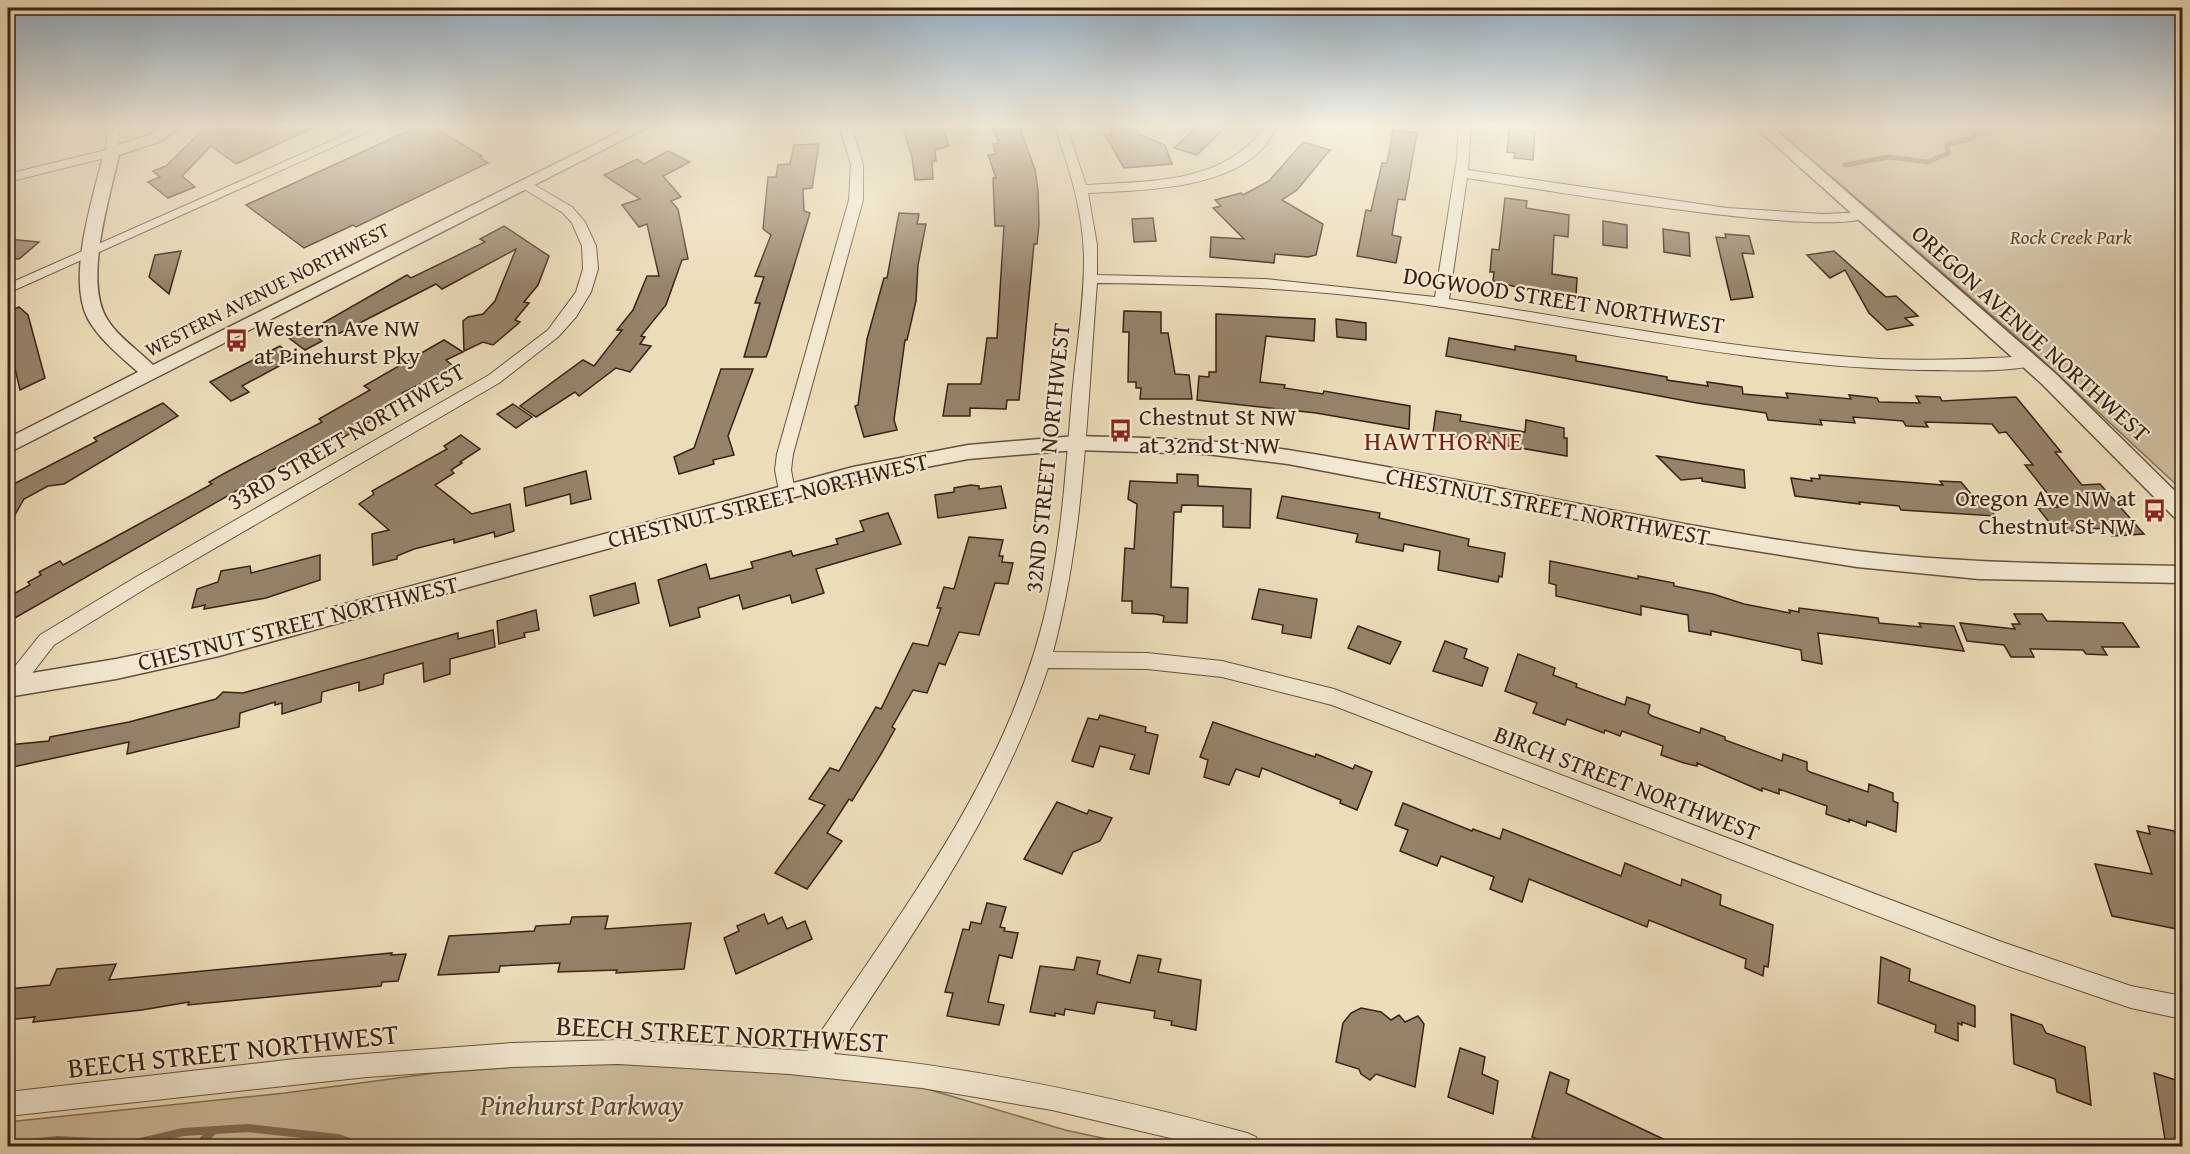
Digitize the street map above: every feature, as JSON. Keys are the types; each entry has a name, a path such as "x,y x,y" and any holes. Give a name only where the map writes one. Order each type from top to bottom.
{"street":[{"path":"107,179 91,252 90,282 94,315 109,334 150,372"},
{"path":"8,289 255,179"},
{"name":"WESTERN AVENUE NORTHWEST","path":"8,446 150,372 536,179"},
{"path":"787,491 783,470 785,454 855,200 856,179"},
{"name":"32ND STREET NORTHWEST","path":"816,1062 928,893 963,835 999,764 1043,660 1066,565 1090,279 1090,237 1079,179"},
{"path":"1082,189 1179,179"},
{"path":"1441,302 1460,179"},
{"path":"1501,179 1727,212 1823,218 1863,215"},
{"name":"OREGON AVENUE NORTHWEST","path":"1822,179 2030,361 2182,512"},
{"name":"33RD STREET NORTHWEST","path":"9,687 47,640 141,582 494,379 526,358 550,338 582,294 589,275 588,246 578,222 569,212 526,184"},
{"name":"DOGWOOD STREET NORTHWEST","path":"1090,279 1205,279 1291,284 1441,302 1681,342 1794,358 1911,365 2030,361"},
{"name":"CHESTNUT STREET NORTHWEST","path":"9,687 116,669 219,647 787,491 937,457 993,449 1076,443 1206,447 1288,457 1680,531 1857,559 1990,571 2182,575"},
{"name":"BIRCH STREET NORTHWEST","path":"1043,660 1147,661 1222,669 1334,697 2002,953 2131,997 2182,1008"},
{"name":"BEECH STREET NORTHWEST","path":"8,1104 317,1070 585,1052 816,1062 897,1071 1013,1089 1103,1108 1247,1146"}],"green space":[{"name":"Rock Creek Park","path":"1834,179 2182,179 2182,490 2026,345"},
{"name":"Pinehurst Parkway","path":"582,1062 740,1068 924,1088 1065,1130 1139,1146 8,1146 8,1122 285,1093 435,1073"}],"building":[{"path":"156,179 185,179 195,187 168,198 148,182"},
{"path":"303,179 455,179 356,227 353,225 304,248 246,205"},
{"path":"610,179 665,179 681,197 671,201 678,209 688,259 682,260 666,305 641,336 645,337 640,344 651,346 630,372 616,368 579,396 575,392 536,417 520,406 583,360 594,366 622,330 617,330 633,310 647,276 659,276 647,224 639,227 622,205 640,199"},
{"path":"768,179 813,179 812,188 803,189 804,211 810,213 766,357 744,357 760,303 755,303 764,277 755,276 771,235 763,229"},
{"path":"993,179 1036,179 1039,224 1037,244 1034,244 1019,400 1007,400 1006,409 970,408 970,416 943,416 948,384 981,384 987,338 997,338 1004,226 995,226"},
{"path":"1271,179 1306,179 1297,190 1282,200 1323,224 1316,255 1308,257 1275,254 1274,263 1210,257 1211,237 1244,239 1213,208 1221,206 1215,200 1241,193 1243,195"},
{"path":"1378,179 1409,179 1405,200 1398,199 1392,235 1401,237 1396,263 1357,256 1366,210 1371,211"},
{"path":"1505,198 1527,201 1526,208 1569,215 1568,237 1554,235 1552,274 1577,278 1576,297 1536,292 1493,281 1494,272 1490,272 1492,249 1499,250"},
{"path":"899,213 919,214 917,224 926,224 918,265 916,301 907,340 905,340 894,420 897,430 864,437 855,406 858,405 867,339 884,278 887,278"},
{"path":"1153,218 1156,241 1134,242 1132,219"},
{"path":"1603,221 1627,225 1627,248 1603,245"},
{"path":"504,226 549,256 538,285 524,302 529,303 515,320 520,322 493,345 483,342 464,351 463,321 468,317 483,314 495,301 516,249 442,289 436,284 338,334 323,323 407,275 411,278 485,242 480,239"},
{"path":"1663,229 1689,233 1690,256 1664,252"},
{"path":"1725,234 1749,236 1754,254 1742,253 1753,297 1731,300 1716,237 1726,238"},
{"path":"8,239 39,242 19,259 8,258"},
{"path":"181,251 169,294 149,277 155,255"},
{"path":"1834,251 1886,297 1896,296 1918,316 1905,318 1913,325 1887,330 1869,313 1845,270 1830,278 1807,255"},
{"path":"19,307 28,315 45,378 20,390 8,339 8,312"},
{"path":"1124,311 1161,312 1161,333 1168,333 1175,374 1189,375 1192,399 1140,399 1141,388 1136,388 1136,382 1128,382 1129,332 1123,332"},
{"path":"1216,314 1315,319 1314,341 1266,336 1260,382 1285,385 1284,388 1323,394 1324,391 1410,406 1409,429 1316,413 1197,400 1199,376 1209,377 1209,372 1216,372"},
{"path":"1336,319 1366,323 1366,340 1337,337"},
{"path":"306,328 322,341 305,350 289,338"},
{"path":"1449,338 1515,350 1515,346 1576,356 1576,361 1667,377 1667,380 1708,386 1707,382 1742,387 1743,394 1788,398 1786,393 1851,399 1849,395 1877,398 1879,402 1920,403 1916,396 1940,397 1942,401 2016,397 2061,452 2055,452 2082,485 2100,484 2144,534 2112,536 2105,528 2057,532 2038,508 2058,507 2025,465 2033,465 2006,432 1999,433 1992,424 1925,422 1928,427 1906,426 1903,421 1853,417 1855,423 1820,420 1822,425 1768,420 1766,413 1697,403 1446,356"},
{"path":"444,340 463,352 446,360 454,367 402,393 405,395 377,411 380,414 365,425 342,438 337,434 8,622 8,597 30,585 28,582 41,575 39,572 60,561 63,565 212,484 209,482 225,473 322,422 319,419 370,390 364,386"},
{"path":"280,346 294,358 242,386 249,392 231,401 210,382"},
{"path":"721,369 753,369 728,436 734,455 713,460 714,464 679,474 674,457 694,448"},
{"path":"163,403 178,416 64,484 48,486 24,499 8,527 8,487 97,441 94,438"},
{"path":"513,404 532,417 516,428 497,414"},
{"path":"1436,411 1461,415 1460,421 1525,432 1526,420 1564,428 1564,438 1567,438 1567,456 1433,433"},
{"path":"461,435 480,449 451,470 454,473 435,485 472,514 510,504 514,531 495,537 494,532 454,543 454,539 414,549 397,556 397,559 373,565 372,534 389,530 359,504 374,494 372,491 447,449 444,446"},
{"path":"1657,456 1744,470 1745,488 1702,481 1702,478 1681,480"},
{"path":"586,471 591,499 571,504 570,494 526,506 524,488"},
{"path":"1177,474 1198,475 1198,486 1251,489 1250,528 1223,527 1223,506 1182,505 1181,512 1174,512 1171,587 1188,588 1187,623 1163,622 1164,616 1156,614 1132,613 1132,601 1122,601 1125,548 1134,549 1137,504 1128,499 1130,481 1177,483"},
{"path":"1819,475 1943,485 1940,481 1961,482 1971,494 1983,495 1995,516 1901,510 1899,506 1795,496 1791,478 1812,481 1811,478 1820,479"},
{"path":"979,486 979,489 1001,486 1006,508 938,518 935,495 954,492 954,488"},
{"path":"1282,496 1380,513 1379,518 1469,539 1468,546 1505,553 1502,577 1499,576 1498,582 1438,570 1440,551 1404,544 1403,551 1356,542 1358,534 1277,518"},
{"path":"888,513 901,544 816,569 824,593 792,603 790,595 743,609 739,595 698,608 700,617 670,626 658,580 706,564 710,579 753,568 751,562 791,551 793,556 838,544 836,539 864,531 860,521"},
{"path":"969,537 1003,540 999,556 1003,556 1002,562 1013,563 1008,584 995,583 979,635 959,632 945,665 939,663 927,693 913,690 892,727 895,729 881,754 852,801 849,799 827,833 842,841 807,889 775,873 825,805 809,799 830,768 839,771 876,707 881,709 913,643 928,646 941,608 937,608 944,587 954,589"},
{"path":"320,555 320,580 266,598 204,609 205,605 192,608 197,589 218,582 221,571 250,566 251,573"},
{"path":"1550,561 1638,579 1638,576 1674,583 1674,586 1790,613 1789,610 1799,612 1799,608 1878,618 1879,623 1921,627 1919,623 1954,626 1964,651 1818,633 1822,664 1802,660 1801,650 1711,631 1711,635 1689,631 1688,615 1641,606 1641,615 1556,596 1556,585 1549,583"},
{"path":"635,583 639,603 594,616 590,596"},
{"path":"1259,589 1317,599 1311,638 1282,633 1283,625 1252,619"},
{"path":"536,610 539,630 524,633 525,637 499,644 497,621"},
{"path":"2014,614 2042,614 2047,621 2123,623 2139,647 2102,647 2107,655 2086,654 2083,650 2030,649 2034,657 2011,657 2004,645 1967,641 1960,623 2015,629 2012,624 2020,624"},
{"path":"1358,626 1401,642 1390,664 1348,648"},
{"path":"493,630 495,647 450,659 450,674 424,682 423,663 384,674 383,684 359,691 359,682 322,692 321,702 282,714 282,703 275,705 275,702 240,713 239,727 127,754 129,742 8,768 8,745 49,741 50,737 129,722 216,699 223,692 243,693 458,633 458,639"},
{"path":"1445,641 1467,649 1464,658 1488,668 1482,686 1433,671"},
{"path":"1518,654 1555,668 1553,675 1577,684 1576,687 1625,705 1627,697 1650,705 1648,713 1652,716 1700,733 1701,728 1725,737 1725,740 1782,761 1783,754 1807,762 1807,770 1810,772 1868,792 1869,784 1893,793 1893,801 1898,803 1896,832 1867,821 1866,826 1849,819 1849,822 1826,814 1827,806 1779,789 1779,794 1762,788 1762,791 1697,763 1697,766 1661,755 1663,746 1622,731 1620,736 1605,730 1604,733 1567,719 1565,725 1533,713 1537,703 1505,691"},
{"path":"1100,715 1146,727 1145,732 1158,735 1149,774 1130,769 1135,755 1100,746 1093,767 1072,761 1088,718 1098,720"},
{"path":"1213,722 1315,757 1316,754 1353,769 1355,765 1372,772 1357,810 1340,803 1341,800 1262,768 1259,777 1236,769 1229,785 1204,777 1208,760 1200,757"},
{"path":"1057,802 1087,814 1089,810 1112,818 1100,841 1073,852 1062,874 1024,859"},
{"path":"1403,803 1472,831 1473,829 1500,839 1503,829 1621,876 1625,863 1681,886 1682,879 1721,895 1720,905 1773,925 1768,967 1764,966 1763,976 1745,968 1746,959 1649,920 1647,927 1529,879 1522,902 1490,889 1494,877 1441,856 1437,866 1400,851 1408,830 1395,825"},
{"path":"2148,826 2174,831 2177,839 2182,840 2182,930 2112,916 2095,864 2152,874 2137,831 2150,834"},
{"path":"987,903 1006,907 1000,927 1005,928 1004,931 1018,933 1012,958 999,955 988,1002 1004,1005 999,1025 947,1016 953,993 945,992 963,929 969,930 971,922 981,924"},
{"path":"764,914 768,924 782,917 787,929 805,921 812,939 736,974 724,938 739,931 737,926"},
{"path":"608,916 605,929 691,923 684,969 616,973 617,970 558,972 560,963 500,966 499,972 438,975 449,936 534,931 536,926 570,924 572,917"},
{"path":"392,953 391,955 406,954 398,981 382,982 381,986 188,1005 189,1002 142,1010 33,1022 35,1017 8,1020 8,989 50,985 57,969 116,964 109,980"},
{"path":"1138,955 1161,959 1158,972 1201,980 1196,1030 1171,1025 1172,1021 1154,1018 1155,1011 1097,1002 1094,1014 1065,1009 1064,1015 1055,1013 1055,1016 1030,1012 1040,966 1074,970 1077,957 1100,961 1097,974 1130,983"},
{"path":"1881,957 1910,969 1909,981 1975,1006 1975,1027 1962,1022 1962,1025 1958,1023 1958,1041 1935,1032 1936,1025 1878,1003"},
{"path":"1361,1008 1381,1012 1391,1020 1399,1015 1405,1022 1418,1016 1424,1024 1415,1087 1376,1074 1370,1080 1361,1074 1359,1069 1336,1062 1343,1023 1351,1013"},
{"path":"2011,1014 2042,1025 2046,1033 2085,1047 2091,1105 2057,1092 2055,1079 2014,1064"},
{"path":"1460,1048 1485,1057 1482,1074 1498,1081 1493,1114 1448,1097"},
{"path":"1550,1072 1569,1080 1566,1093 1678,1146 1553,1146 1532,1137"},
{"path":"2154,1073 2182,1082 2182,1145 2165,1139"}],"waterway":[{"path":"214,1130 248,1128 338,1138 361,1146"},
{"path":"8,1145 58,1140 132,1144 183,1132 214,1130"},
{"path":"197,1146 214,1130"}],"place":[{"name":"Western Ave NW at Pinehurst Pky","path":"236,341"},
{"name":"Chestnut St NW at 32nd St NW","path":"1121,430"},
{"name":"Oregon Ave NW at Chestnut St NW","path":"2154,511"}],"district":[{"name":"HAWTHORNE","path":"1444,440"}]}
